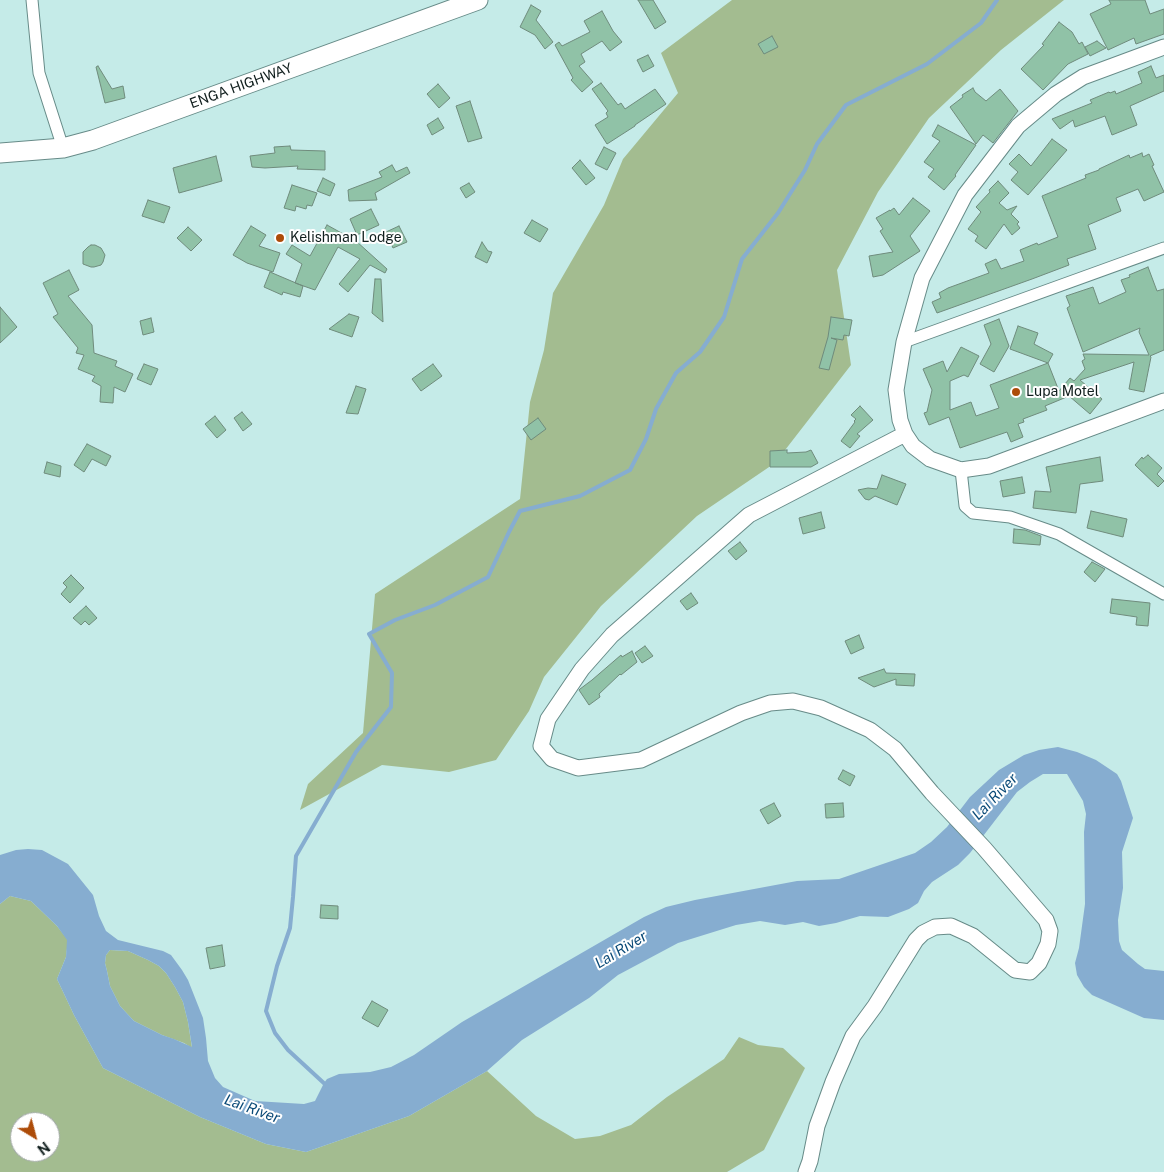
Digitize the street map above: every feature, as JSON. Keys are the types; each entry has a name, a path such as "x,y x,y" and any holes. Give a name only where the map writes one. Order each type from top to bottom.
{"main road":[{"name":"ENGA HIGHWAY","path":"0,153 63,148 93,140 478,0"}],"street":[{"path":"32,0 39,73 63,148"},
{"path":"1164,47 1083,77 1056,94 1018,126 965,195 922,278 904,342 896,390 900,420 905,434 913,446 930,459 961,470 989,466 1164,401"},
{"path":"904,342 1164,248"},
{"path":"806,1172 818,1126 853,1036 876,1006 916,940 935,926 951,926 973,936 1015,970 1030,972 1039,963 1048,944 1050,931 1046,920 894,749 870,730 821,708 793,702 770,702 741,713 641,760 578,768 552,759 541,746 548,719 582,669 612,635 749,515 905,434"},
{"path":"961,470 965,506 973,512 1010,517 1059,534 1164,594"}],"green space":[{"path":"732,0 1064,0 1001,50 929,118 878,192 837,270 851,365 775,463 697,516 601,606 544,677 529,711 496,760 449,772 382,765 300,810 308,784 363,733 375,594 520,499 530,402 544,350 553,293 604,205 623,159 678,93 661,53"},
{"path":"10,896 31,901 57,926 68,940 66,957 57,979 103,1068 200,1117 266,1144 306,1152 409,1116 487,1071 536,1116 575,1139 600,1136 631,1125 667,1097 724,1059 739,1037 758,1045 783,1048 805,1068 764,1150 727,1172 0,1172 0,904"},
{"path":"110,950 128,951 159,966 166,973 183,1002 192,1048 134,1021 120,1006 110,986 105,963 106,955"}],"water":[{"name":"Lai River","path":"1058,747 1077,752 1096,760 1117,774 1121,781 1133,818 1122,852 1123,888 1118,920 1119,941 1122,950 1145,969 1164,971 1164,1020 1144,1018 1092,995 1084,987 1077,975 1075,963 1085,904 1084,832 1086,814 1083,801 1067,774 1043,774 1017,792 970,853 958,865 932,882 924,891 918,903 909,909 888,917 860,916 819,926 803,922 785,925 760,921 736,925 678,943 618,975 589,998 522,1040 487,1071 409,1116 306,1152 266,1144 200,1117 103,1068 57,979 66,957 67,940 57,926 31,901 10,896 0,904 0,855 16,850 42,850 68,864 93,895 106,931 118,940 163,951 171,955 182,970 203,1018 208,1061 215,1078 223,1087 255,1101 304,1104 315,1101 327,1079 339,1074 370,1072 391,1067 414,1055 462,1022 644,917 666,907 797,881 839,879 915,853 931,842 947,827 970,797 999,770 1024,755","holes":["110,950 128,951 159,966 166,973 183,1002 192,1047 134,1021 120,1006 110,986 105,963 106,955"]}],"building":[{"path":"638,0 653,0 666,22 655,29"},
{"path":"1109,0 1145,0 1150,14 1164,9 1164,34 1136,44 1134,38 1108,50 1090,14 1111,4"},
{"path":"531,5 541,11 536,20 553,42 545,49 535,35 520,27"},
{"path":"602,11 613,31 622,42 610,51 602,41 581,54 585,62 579,66 593,82 582,92 571,80 573,78 555,45 559,42 562,46 590,32 584,21"},
{"path":"1059,22 1072,32 1079,44 1082,42 1088,54 1068,64 1043,90 1021,69 1044,45 1042,44"},
{"path":"772,36 778,47 764,54 758,44"},
{"path":"1097,41 1106,48 1090,56 1085,47"},
{"path":"648,55 654,66 643,72 637,60"},
{"path":"98,66 112,89 123,86 125,98 105,103 96,67"},
{"path":"1151,66 1156,78 1164,75 1164,91 1130,106 1137,125 1112,135 1105,116 1075,127 1073,120 1060,129 1052,119 1092,103 1090,100 1109,92 1115,91 1116,94 1142,83 1138,72"},
{"path":"601,83 618,105 621,103 625,109 655,89 666,104 607,144 595,125 608,117 606,113 608,111 592,89"},
{"path":"438,84 450,98 439,108 427,94"},
{"path":"973,88 986,101 1000,89 1018,111 993,143 983,135 976,144 950,107 963,97 962,95"},
{"path":"470,101 482,138 468,142 456,106"},
{"path":"438,118 444,128 432,135 427,125"},
{"path":"938,125 976,145 956,176 944,190 928,177 934,169 924,162 940,141 932,136"},
{"path":"1052,139 1067,150 1028,195 1011,180 1018,172 1009,164 1019,154 1031,166"},
{"path":"290,146 291,150 325,151 325,170 297,169 298,166 252,167 250,156 275,153 274,147"},
{"path":"604,147 616,153 607,170 595,164"},
{"path":"1142,153 1143,157 1149,154 1154,165 1152,166 1164,192 1144,201 1138,189 1116,198 1121,211 1088,225 1096,249 1067,259 1069,265 937,313 932,302 941,298 939,293 989,273 985,264 996,259 1001,269 1024,261 1020,250 1058,237 1042,196 1086,178 1085,175 1129,155 1130,158"},
{"path":"216,156 222,181 179,193 173,168"},
{"path":"580,160 595,178 586,185 572,168"},
{"path":"392,165 396,172 407,167 410,173 375,193 377,200 349,201 348,190 382,177 379,172"},
{"path":"323,178 335,184 330,196 317,191"},
{"path":"998,181 1009,193 999,203 1007,210 1017,206 1011,214 1019,222 1017,224 1020,228 1012,235 1004,224 986,249 975,241 978,236 968,229 981,212 976,207"},
{"path":"469,183 475,192 466,198 460,188"},
{"path":"292,185 317,193 312,206 307,205 306,209 296,206 295,211 284,208"},
{"path":"913,198 930,211 910,236 920,251 883,275 873,277 869,256 893,252 880,231 883,229 876,218 894,208 899,215"},
{"path":"148,200 170,207 164,223 142,216"},
{"path":"371,209 379,225 357,235 350,219"},
{"path":"532,220 548,229 540,242 524,233"},
{"path":"327,225 356,241 387,269 385,273 370,265 348,292 339,284 360,259 338,247 315,290 295,283 302,264 286,254 292,245 310,256"},
{"path":"251,226 266,235 259,246 280,253 273,272 247,263 233,255"},
{"path":"399,226 407,242 393,248 386,232"},
{"path":"188,227 202,240 191,251 177,238"},
{"path":"482,242 488,251 492,252 487,263 475,257"},
{"path":"91,245 101,248 105,255 101,265 91,267 83,264 83,252"},
{"path":"1148,267 1157,291 1164,289 1164,350 1150,356 1144,392 1129,389 1134,362 1080,380 1102,399 1090,414 1069,396 1045,406 1047,410 1023,419 1024,422 1018,424 1023,437 1011,442 1007,432 960,448 949,417 929,425 924,413 927,412 932,390 923,369 943,361 947,372 961,347 979,356 968,377 964,375 950,381 950,410 971,402 976,416 999,408 990,385 1048,363 1059,391 1070,378 1074,381 1085,369 1082,361 1085,359 1083,354 1149,355 1139,332 1140,328 1083,352 1067,308 1070,306 1066,296 1093,287 1099,304 1126,292 1121,280"},
{"path":"69,270 79,290 68,296 92,325 94,353 117,361 115,366 133,374 125,392 114,387 113,403 100,402 101,386 92,381 95,376 78,369 84,355 76,353 78,348 53,317 58,314 43,283"},
{"path":"270,272 303,286 300,297 283,292 282,295 264,287"},
{"path":"375,279 381,279 383,322 372,313"},
{"path":"0,307 17,327 0,343"},
{"path":"349,314 359,317 352,337 329,329"},
{"path":"831,317 852,320 849,336 844,335 843,340 831,338 837,340 829,370 819,368 828,337"},
{"path":"151,318 154,332 143,335 140,321"},
{"path":"999,319 1009,346 994,372 980,364 991,344 984,325"},
{"path":"1018,326 1038,333 1034,344 1053,354 1048,363 1010,349"},
{"path":"144,364 158,369 151,385 137,379"},
{"path":"433,364 442,376 421,391 412,379"},
{"path":"356,386 366,389 358,414 346,413"},
{"path":"860,406 873,420 857,434 860,436 850,448 841,441 855,422 856,419 851,415"},
{"path":"242,412 252,424 243,431 234,418"},
{"path":"215,416 226,430 217,438 205,424"},
{"path":"538,418 546,429 531,440 523,429"},
{"path":"87,444 111,456 106,466 92,459 84,472 74,465"},
{"path":"787,450 787,453 811,450 818,463 811,467 770,467 770,451"},
{"path":"1148,455 1162,468 1157,474 1164,481 1158,487 1135,465 1142,457 1143,459"},
{"path":"1100,457 1103,481 1080,484 1076,513 1033,508 1035,491 1051,492 1046,467"},
{"path":"47,462 61,466 60,477 44,473"},
{"path":"882,475 906,484 897,505 875,496 869,500 865,499 858,490 877,489"},
{"path":"1022,477 1025,493 1003,497 1000,481"},
{"path":"1091,511 1127,519 1123,537 1087,528"},
{"path":"821,512 825,528 803,534 799,518"},
{"path":"1014,529 1025,530 1041,536 1040,545 1013,543"},
{"path":"740,542 747,551 736,560 728,551"},
{"path":"1092,562 1105,569 1095,582 1084,572"},
{"path":"71,575 84,588 70,603 61,594 67,587 63,583"},
{"path":"691,593 698,603 687,610 680,601"},
{"path":"1112,599 1150,603 1148,626 1136,625 1137,617 1110,613"},
{"path":"86,606 97,618 89,625 85,621 81,625 73,618"},
{"path":"859,635 864,648 851,654 845,641"},
{"path":"645,646 653,656 642,663 635,653"},
{"path":"632,651 637,662 620,674 599,694 600,697 589,705 579,690 621,655 622,657"},
{"path":"884,669 886,673 915,674 914,686 896,685 896,679 874,687 858,678"},
{"path":"843,770 855,776 850,786 838,779"},
{"path":"774,803 781,816 768,824 760,810"},
{"path":"843,803 844,817 826,818 825,804"},
{"path":"321,905 338,906 338,919 320,918"},
{"path":"222,945 225,966 210,969 206,948"},
{"path":"372,1001 388,1010 378,1027 362,1018"}],"waterway":[{"path":"327,1086 288,1050 275,1033 266,1011 277,966 290,928 296,856 356,752 391,707 392,673 369,634 395,620 435,605 488,577 520,511 580,496 630,470 646,439 656,409 676,373 700,352 724,317 742,259 778,213 805,170 817,144 846,105 927,64 981,23 997,0"}],"place":[{"name":"Kelishman Lodge","path":"280,238"},
{"name":"Lupa Motel","path":"1016,392"}]}
